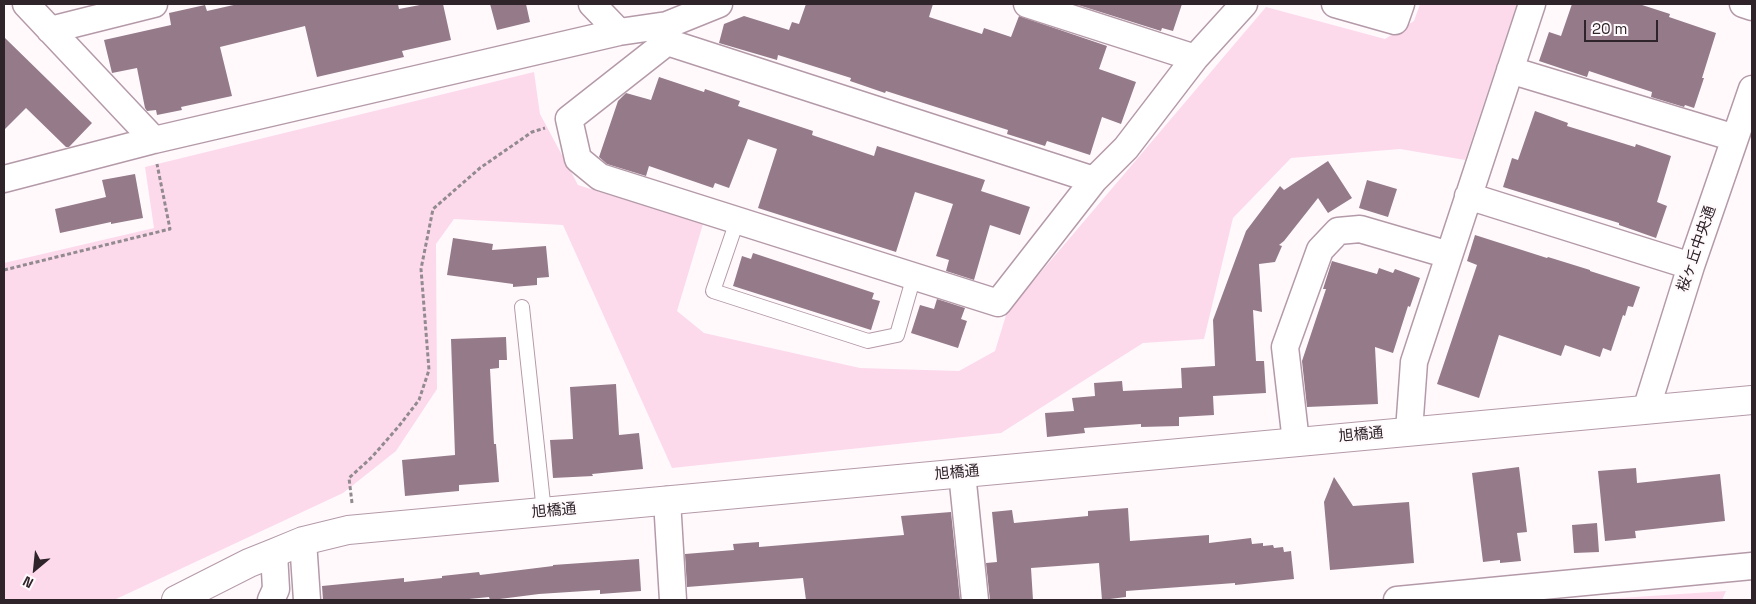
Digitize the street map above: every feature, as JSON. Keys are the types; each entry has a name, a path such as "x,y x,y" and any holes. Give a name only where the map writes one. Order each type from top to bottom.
{"street":[{"path":"26,4 155,148"},
{"path":"50,30 154,4"},
{"path":"592,4 619,32"},
{"path":"719,4 667,34 569,119 578,159 600,177 998,303 1094,180 1126,148 1195,58 1244,4"},
{"path":"1027,4 1195,58"},
{"path":"1335,4 1395,21 1401,4"},
{"path":"1410,431 1414,362 1532,4"},
{"path":"1743,4 1752,7"},
{"path":"4,179 155,148 619,32 667,34 1094,180"},
{"path":"1510,70 1735,138"},
{"name":"桜ヶ丘中央通","path":"1646,410 1691,266 1752,89"},
{"path":"1468,196 1691,266"},
{"path":"1296,442 1285,348 1320,250 1338,231 1360,229 1448,255"},
{"name":"旭橋通","path":"176,600 274,553 303,542 348,530 1752,400"},
{"path":"962,473 975,600"},
{"path":"667,500 673,600"},
{"path":"303,542 307,600"},
{"path":"271,600 276,589 274,553"},
{"path":"1397,600 1752,566"}],"lane":[{"path":"737,221 713,291 868,341 898,335 914,276"},
{"path":"522,307 544,512"}],"path":[{"path":"352,507 349,478 372,457 419,400 429,370 421,269 434,210 480,168 532,132 569,119"},
{"path":"4,270 170,229 155,148"}],"shaded area":[{"path":"1420,4 1517,4 1465,160 1400,149 1291,158 1233,218 1204,339 1143,343 1001,433 672,468 563,225 454,219 436,244 437,389 396,451 343,493 114,600 4,600 4,263 154,228 145,167 534,72 540,114 578,185 703,224 677,311 704,333 860,368 959,371 995,351 1007,312 1266,7 1385,39 1414,21"},
{"path":"1726,591 1722,600 1590,600"}],"building":[{"path":"238,4 398,4 399,9 425,4 443,4 451,40 402,51 404,57 317,77 305,26 220,47 232,96 181,107 182,110 157,115 156,110 147,111 145,108 137,68 112,73 104,40 171,25 169,13 205,5 207,11"},
{"path":"490,4 526,4 530,22 497,30"},
{"path":"806,4 933,4 929,17 982,34 984,28 1011,37 1019,16 1107,46 1099,69 1136,82 1121,124 1102,117 1090,155 1047,141 1045,146 1007,134 1008,130 886,91 885,93 850,81 851,78 778,55 777,60 719,43 724,24 744,16 789,30 792,22 799,24"},
{"path":"1075,4 1182,4 1173,31 1162,28 1161,31"},
{"path":"1572,4 1639,4 1670,14 1669,17 1716,33 1694,108 1685,105 1684,107 1651,97 1652,92 1589,71 1587,77 1539,61 1549,32 1561,36"},
{"path":"4,37 92,123 69,147 66,147 26,108 4,130"},
{"path":"659,77 704,92 705,89 740,101 738,106 813,131 812,135 874,156 877,146 985,180 981,191 1030,207 1020,235 990,225 974,280 946,271 949,260 936,256 953,204 915,192 896,252 758,208 777,149 748,139 729,188 715,183 713,188 649,166 646,176 607,164 599,157 618,101 626,93 651,100"},
{"path":"1535,111 1568,123 1567,126 1635,147 1636,144 1671,156 1657,202 1667,206 1656,238 1619,225 1619,223 1503,187 1512,158 1518,160"},
{"path":"1328,161 1352,198 1328,213 1318,198 1279,245 1282,246 1275,262 1259,264 1262,312 1253,310 1256,361 1264,361 1266,393 1213,396 1214,415 1179,417 1179,426 1141,427 1141,424 1084,428 1085,433 1047,437 1045,413 1074,411 1072,398 1095,396 1094,383 1122,381 1123,391 1182,388 1181,368 1215,366 1213,320 1246,231 1280,186 1284,190"},
{"path":"135,174 143,218 111,224 111,222 60,233 55,209 106,197 102,180"},
{"path":"1367,180 1397,189 1388,217 1359,208"},
{"path":"1475,235 1640,287 1633,307 1628,306 1625,316 1623,315 1611,351 1603,348 1600,357 1565,345 1561,356 1499,335 1479,398 1437,384 1477,265 1467,261"},
{"path":"453,238 493,244 492,250 546,246 549,277 537,278 537,285 513,287 513,284 447,275"},
{"path":"753,253 874,293 872,299 880,301 871,330 733,286 742,256 751,259"},
{"path":"1332,261 1377,274 1379,268 1393,273 1395,269 1420,278 1410,307 1408,306 1393,353 1375,347 1378,404 1307,407 1302,361 1326,289 1323,289"},
{"path":"937,299 965,308 961,319 967,321 958,348 911,333 920,305 934,309"},
{"path":"506,337 507,360 499,360 499,368 490,369 494,444 496,444 499,482 459,485 459,491 405,496 402,460 455,455 451,339"},
{"path":"616,384 619,435 639,433 643,469 592,474 593,476 553,478 550,440 573,439 570,387"},
{"path":"1519,467 1527,532 1517,533 1521,561 1500,563 1500,560 1483,562 1472,473"},
{"path":"1636,468 1637,483 1720,474 1725,521 1635,531 1636,538 1605,541 1598,471"},
{"path":"1334,477 1353,506 1409,502 1414,563 1330,570 1324,502"},
{"path":"1128,508 1130,541 1209,535 1209,543 1251,538 1252,544 1263,543 1263,546 1283,547 1284,552 1291,551 1294,579 1235,585 1235,583 1126,591 1126,597 1102,600 1099,563 1031,568 1033,600 990,600 986,563 997,562 992,512 1012,510 1014,523 1088,516 1088,511"},
{"path":"951,512 960,600 806,600 803,578 687,587 685,554 734,550 733,544 759,542 759,547 904,535 901,516"},
{"path":"1597,523 1599,552 1574,553 1572,525"},
{"path":"639,559 641,591 600,594 600,590 539,594 492,600 489,597 459,600 323,600 322,586 404,578 404,582 479,572 480,575 553,565"}]}
